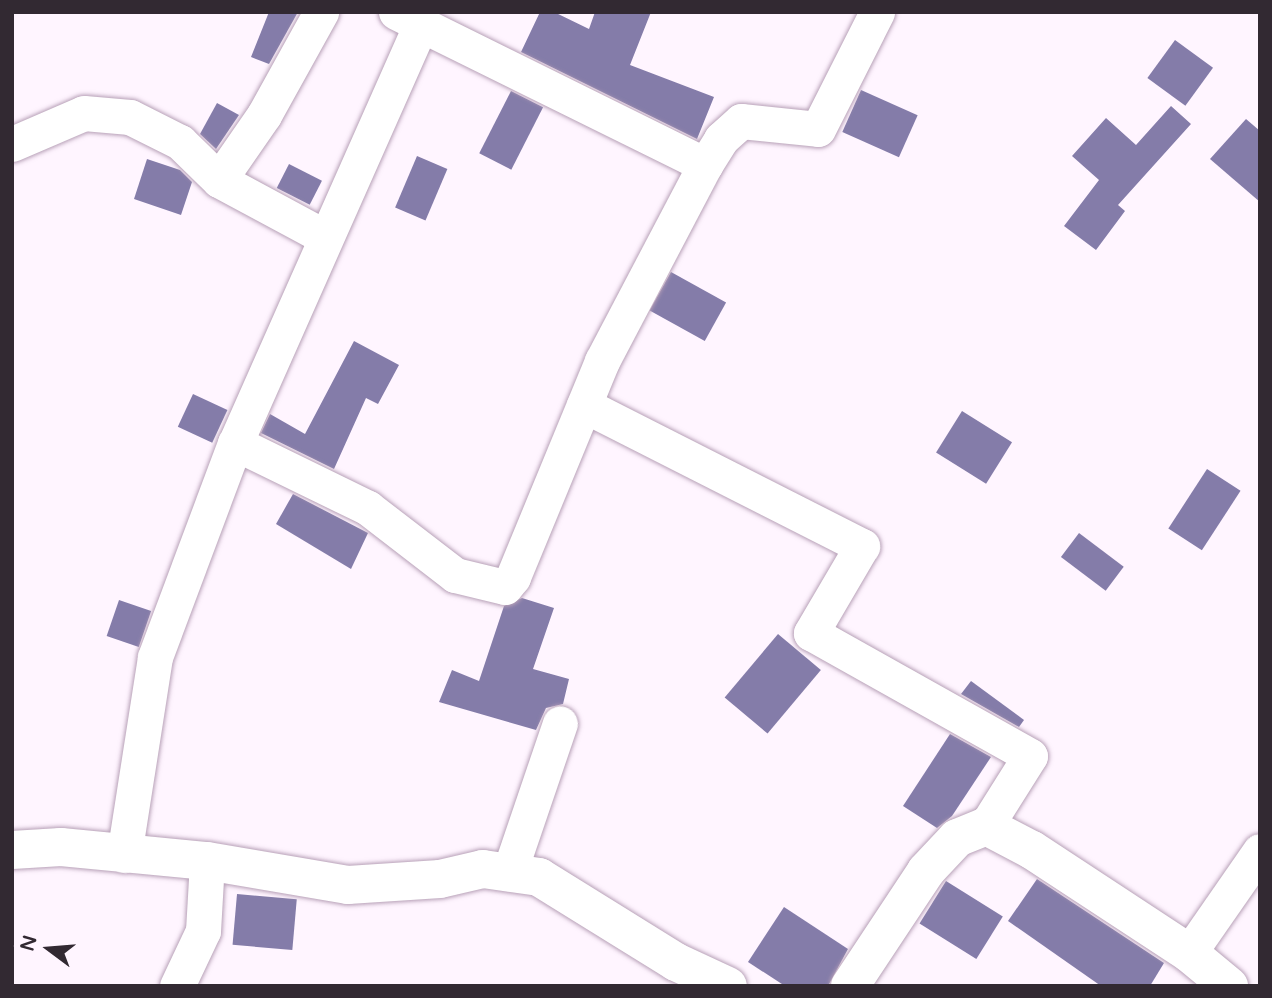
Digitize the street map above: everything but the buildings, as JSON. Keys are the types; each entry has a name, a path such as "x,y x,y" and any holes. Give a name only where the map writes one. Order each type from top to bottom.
{"street":[{"path":"219,180 264,115 321,12"},
{"path":"235,443 368,508 455,575 505,587 602,360 721,138 741,121 818,129 877,12"},
{"path":"124,855 155,657 235,443 325,237 408,18 476,55 705,165"},
{"path":"12,144 84,113 130,117 180,142 219,180 325,237"},
{"path":"584,405 862,546 811,633 1030,756 986,827 957,838 926,871 850,986"},
{"path":"509,873 560,723"},
{"path":"986,827 1032,849 1188,953 1229,986"},
{"path":"12,850 61,847 207,861 348,885 440,879 483,869 539,877 676,962 728,986"},
{"path":"1188,953 1260,851"},
{"path":"177,986 203,931 207,861"}]}
